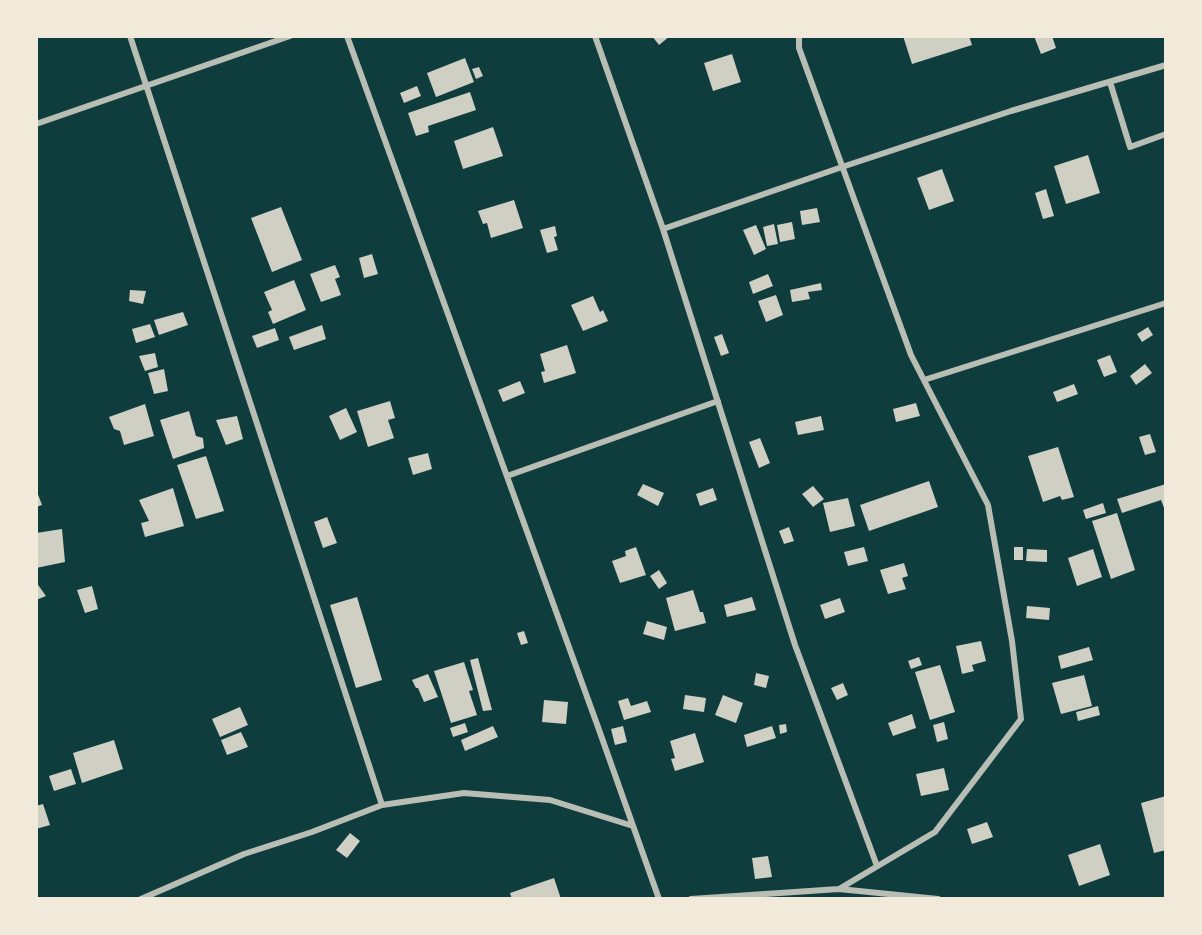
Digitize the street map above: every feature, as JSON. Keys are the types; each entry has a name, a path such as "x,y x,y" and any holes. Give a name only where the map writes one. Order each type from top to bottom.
{"street":[{"path":"129,36 382,805"},
{"path":"36,124 290,36"},
{"path":"347,36 659,899"},
{"path":"595,36 663,229 795,645 877,866"},
{"path":"799,36 799,48 911,355 988,505 1012,641 1021,719 935,832 839,889"},
{"path":"663,229 842,166 1011,111 1166,65"},
{"path":"1110,82 1130,147 1166,134"},
{"path":"924,380 1166,303"},
{"path":"507,476 718,401"},
{"path":"141,899 244,854 312,832 382,805 464,793 529,798 550,800 633,826"},
{"path":"691,899 839,889 938,899"}],"building":[{"path":"652,36 670,36 659,45"},
{"path":"903,36 969,36 972,45 912,64"},
{"path":"1034,36 1052,36 1056,48 1041,54"},
{"path":"732,54 741,82 713,91 704,63"},
{"path":"465,58 474,82 436,97 427,73"},
{"path":"479,67 483,76 476,79 472,69"},
{"path":"417,86 421,96 404,103 400,93"},
{"path":"470,92 476,110 428,126 429,132 416,136 408,113"},
{"path":"493,127 503,156 463,169 454,141"},
{"path":"1088,155 1100,193 1066,204 1054,166"},
{"path":"942,169 954,201 929,210 917,178"},
{"path":"1046,189 1054,216 1043,219 1035,193"},
{"path":"514,200 523,228 491,238 487,223 483,224 478,211"},
{"path":"281,207 302,260 272,272 251,218"},
{"path":"817,208 820,222 802,225 800,211"},
{"path":"792,222 795,239 780,242 777,225"},
{"path":"774,224 778,244 767,246 763,227"},
{"path":"756,225 766,249 754,255 743,230"},
{"path":"555,226 557,236 554,237 558,250 547,253 540,230"},
{"path":"372,254 378,274 364,278 359,258"},
{"path":"335,265 340,277 335,279 341,295 321,302 310,274"},
{"path":"768,274 773,286 753,294 749,282"},
{"path":"294,280 306,310 273,324 268,312 272,310 264,292"},
{"path":"821,283 822,290 808,292 810,299 792,302 790,290"},
{"path":"130,290 146,291 143,304 129,301"},
{"path":"776,295 783,315 766,322 758,301"},
{"path":"593,296 600,312 603,310 608,321 583,331 571,305"},
{"path":"183,312 188,325 159,335 154,320"},
{"path":"150,324 155,337 136,343 132,329"},
{"path":"322,325 326,339 294,350 289,337"},
{"path":"1148,327 1153,335 1142,342 1137,334"},
{"path":"275,328 279,340 257,348 252,336"},
{"path":"722,334 729,353 721,356 714,337"},
{"path":"567,345 576,373 544,383 541,372 545,371 540,354"},
{"path":"155,353 158,367 145,371 139,356"},
{"path":"1110,355 1117,372 1104,377 1097,360"},
{"path":"1145,364 1152,373 1136,385 1130,376"},
{"path":"164,369 168,391 154,394 148,373"},
{"path":"520,381 525,393 503,402 498,390"},
{"path":"1074,384 1078,394 1057,402 1053,392"},
{"path":"390,401 395,418 388,420 394,438 368,447 357,411"},
{"path":"916,403 920,416 896,422 893,409"},
{"path":"145,404 154,436 124,445 120,431 114,429 109,417"},
{"path":"346,408 357,432 340,440 329,416"},
{"path":"189,411 196,436 203,438 204,448 173,459 160,420"},
{"path":"237,416 243,439 226,445 216,420"},
{"path":"821,416 824,430 798,435 795,422"},
{"path":"1150,434 1156,452 1145,455 1139,437"},
{"path":"760,438 770,463 759,468 749,442"},
{"path":"1058,447 1074,497 1062,500 1060,496 1043,502 1028,456"},
{"path":"428,453 432,469 413,475 408,458"},
{"path":"206,456 224,511 196,519 177,465"},
{"path":"929,481 938,507 869,531 860,505"},
{"path":"643,484 664,493 658,506 637,495"},
{"path":"1166,484 1166,513 1161,500 1122,513 1117,499"},
{"path":"813,486 824,499 813,507 802,494"},
{"path":"173,488 184,526 145,537 141,523 149,521 139,500"},
{"path":"713,488 717,500 700,506 696,494"},
{"path":"36,489 42,505 36,507"},
{"path":"848,498 855,526 830,532 823,503"},
{"path":"1103,503 1106,513 1086,519 1083,510"},
{"path":"1117,513 1135,570 1111,579 1092,521"},
{"path":"327,517 337,543 323,548 314,522"},
{"path":"789,527 794,541 784,544 779,531"},
{"path":"62,529 65,562 36,568 36,533"},
{"path":"636,547 646,575 620,583 612,561 626,556 625,551"},
{"path":"864,547 868,561 848,566 844,552"},
{"path":"1014,547 1023,547 1023,560 1014,560"},
{"path":"1027,549 1047,550 1047,562 1026,561"},
{"path":"1093,549 1102,577 1077,586 1068,558"},
{"path":"904,563 908,576 902,578 906,589 888,594 880,570"},
{"path":"659,570 667,583 659,589 650,576"},
{"path":"36,582 46,596 36,600"},
{"path":"92,586 98,609 85,613 77,590"},
{"path":"693,590 706,623 675,631 666,598"},
{"path":"357,597 382,680 356,688 330,605"},
{"path":"752,597 756,610 727,617 724,605"},
{"path":"840,598 845,612 825,619 820,605"},
{"path":"1027,606 1050,608 1049,620 1026,618"},
{"path":"647,621 667,627 664,640 643,634"},
{"path":"524,631 528,643 521,645 517,633"},
{"path":"981,641 986,661 972,665 974,671 962,674 956,646"},
{"path":"1089,647 1093,660 1061,669 1058,656"},
{"path":"919,657 922,665 911,669 908,661"},
{"path":"478,658 492,710 483,711 470,660"},
{"path":"464,662 473,690 469,691 477,715 451,723 434,671"},
{"path":"940,665 955,712 930,720 915,672"},
{"path":"756,673 769,676 766,688 754,685"},
{"path":"428,674 438,697 424,702 412,680"},
{"path":"1084,675 1092,706 1061,714 1052,683"},
{"path":"843,683 848,695 837,700 831,688"},
{"path":"685,695 706,698 704,712 683,709"},
{"path":"723,695 743,703 736,723 715,715"},
{"path":"628,698 631,706 647,701 651,712 624,720 618,701"},
{"path":"544,700 568,702 566,724 542,722"},
{"path":"1098,706 1100,715 1078,721 1076,712"},
{"path":"240,707 248,725 220,737 212,719"},
{"path":"912,714 916,728 893,736 888,723"},
{"path":"944,722 948,739 937,742 933,725"},
{"path":"465,723 468,732 453,737 450,728"},
{"path":"786,724 787,732 780,734 779,725"},
{"path":"493,726 498,737 465,751 461,740"},
{"path":"623,726 627,742 615,745 611,729"},
{"path":"772,726 776,738 747,747 744,735"},
{"path":"241,732 248,747 227,755 221,740"},
{"path":"695,733 704,762 675,771 671,759 675,758 670,741"},
{"path":"114,740 123,769 82,783 73,753"},
{"path":"944,768 949,790 921,796 916,774"},
{"path":"71,769 76,784 54,791 49,776"},
{"path":"1166,796 1166,850 1154,853 1141,803"},
{"path":"43,804 50,825 36,829 36,806"},
{"path":"987,822 993,837 972,844 967,829"},
{"path":"350,833 360,841 347,858 336,850"},
{"path":"1100,844 1110,875 1079,886 1068,855"},
{"path":"768,856 772,877 755,879 752,858"},
{"path":"554,878 561,899 512,899 510,893"}]}
